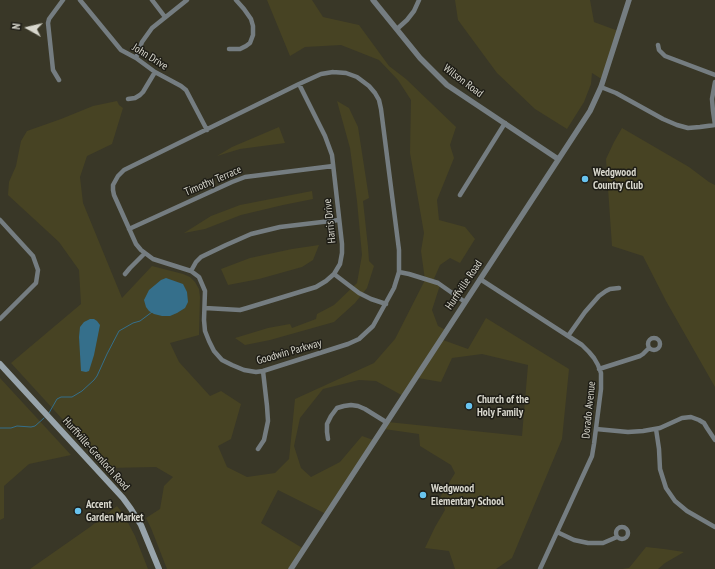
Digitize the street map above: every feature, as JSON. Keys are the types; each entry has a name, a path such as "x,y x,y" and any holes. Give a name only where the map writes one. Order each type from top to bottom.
{"main road":[{"name":"Hurffville-Grenloch Road","path":"0,364 123,498 141,526 159,569"}],"street":[{"path":"59,80 53,70 48,23 49,19 63,0"},
{"name":"John Drive","path":"80,0 121,50 186,90 207,130"},
{"path":"152,0 166,17"},
{"path":"136,58 142,42 152,28 187,0"},
{"path":"229,49 240,49 246,46 250,43 253,35 251,20 236,0"},
{"name":"Wilson Road","path":"373,0 420,58 447,85 558,159"},
{"path":"397,29 414,11 419,0"},
{"name":"Hurffville Road","path":"291,569 590,111 600,87 629,0"},
{"path":"658,45 659,50 665,56 715,75"},
{"path":"128,99 140,96 144,92 155,72"},
{"name":"Goodwin Parkway","path":"333,72 346,73 357,77 375,93 382,109 399,250 399,272 394,288 373,326 359,339 348,344 263,371 256,372 244,370 232,365 222,360 214,351 205,331 205,290 198,277 191,271 153,260 136,244 114,195 113,185 118,176 124,170 207,130 321,74 333,72"},
{"path":"600,87 616,93 663,119 688,128 715,125 712,99 715,82"},
{"name":"Harris Drive","path":"299,84 330,148 342,244 340,264 334,274"},
{"path":"460,195 505,124"},
{"name":"Timothy Terrace","path":"129,229 245,177 333,166"},
{"path":"0,220 33,256 38,270 36,283 0,319"},
{"path":"191,271 201,256 251,234 280,227 340,220"},
{"path":"125,274 145,253"},
{"path":"399,272 438,283 465,302"},
{"path":"205,308 240,310 316,287 334,274 359,293 386,304"},
{"name":"Dorado Avenue","path":"480,279 582,345 596,361 599,369 601,385 594,449 540,569"},
{"path":"568,336 585,312 599,296 610,289 619,288"},
{"path":"599,369 640,356 649,348"},
{"path":"258,448 264,440 268,421 263,371"},
{"path":"328,439 327,424 337,408 351,405 358,406 386,422"},
{"path":"596,429 628,432 643,431 656,429 688,417 702,422 715,440"},
{"path":"656,429 660,469 666,488 673,498 690,514 715,527"},
{"path":"557,532 574,540 588,543 603,543 617,537"}],"shaded area":[{"path":"267,0 312,0 323,17 359,25 389,66 406,79 456,127 450,145 454,158 437,200 439,220 465,227 475,239 460,263 450,258 440,265 433,281 440,285 432,310 438,326 448,331 443,340 468,349 486,318 569,369 562,439 512,558 496,569 455,569 449,551 425,548 445,510 443,504 438,501 455,473 451,465 420,446 419,434 384,429 388,422 522,436 528,365 482,354 452,358 441,382 418,378 405,397 376,381 359,380 323,389 300,418 294,446 301,468 311,477 340,462 362,436 376,441 326,514 278,490 261,523 304,549 292,569 167,569 146,518 160,509 164,486 173,477 156,467 107,468 11,363 81,304 79,270 59,242 8,195 9,182 16,166 21,141 27,131 93,106 117,101 123,108 112,144 87,156 80,177 83,203 122,298 152,266 190,277 199,289 199,335 170,343 179,362 210,396 221,391 241,404 231,439 218,446 227,467 247,477 275,473 289,459 295,399 374,363 395,339 425,280 421,251 424,233 410,153 411,100 398,80 379,60 341,45 305,47 290,56"},
{"path":"455,0 590,0 594,22 621,32 603,80 592,73 591,84 584,102 567,129 535,109 497,73 458,20"},
{"path":"337,101 349,108 358,127 369,198 363,201 369,261 374,266 367,288 355,303 334,322 270,340 245,345 235,338 268,328 290,324 292,328 316,319 317,314 334,305 357,283 362,255 357,201 350,148"},
{"path":"279,127 285,143 240,149 217,156 232,147"},
{"name":"Wedgwood Country Club","path":"622,128 689,167 715,185 715,387 666,301 643,256 612,246 606,159"},
{"path":"312,191 313,199 241,215 205,229 184,233 211,216 240,205"},
{"path":"319,245 313,260 302,267 259,279 228,285 221,269 250,258"},
{"path":"0,378 71,455 29,464 4,486 4,518 0,520"},
{"path":"117,506 124,515 135,536 148,569 30,569 90,527"},
{"path":"646,547 684,552 658,569 622,569 629,568"}],"water":[{"path":"166,278 183,284 187,292 188,302 185,308 177,313 170,316 162,316 149,311 144,300 149,290 161,280"},
{"path":"94,319 100,325 94,355 89,371 86,372 81,371 79,337 80,327 84,322"}],"waterway":[{"path":"49,413 57,399 61,397 72,397 82,391 94,380 119,331 133,323 140,321 152,312"},
{"path":"0,428 11,428 17,426 31,427 35,426 44,418"}],"place":[{"name":"Wedgwood Country Club","path":"585,179"},
{"name":"Church of the Holy Family","path":"469,406"},
{"name":"Wedgwood Elementary School","path":"423,495"},
{"name":"Accent Garden Market","path":"78,511"}]}
